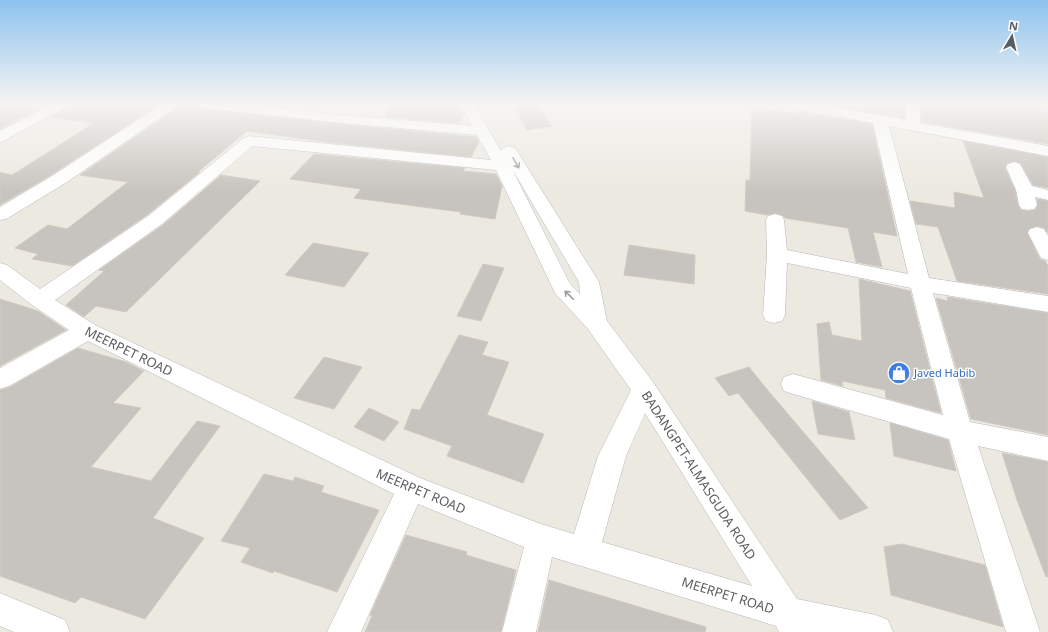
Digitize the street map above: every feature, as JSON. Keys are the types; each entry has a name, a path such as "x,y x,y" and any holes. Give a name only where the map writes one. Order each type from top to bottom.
{"street":[{"path":"0,216 58,180 127,133"},
{"name":"BADANGPET-ALMASGUDA ROAD","path":"482,133 502,166 562,288 596,322 644,389 792,622"},
{"name":"BADANGPET-ALMASGUDA ROAD","path":"500,133 517,165 588,282 596,322"},
{"path":"883,133 920,283 960,430 1023,632"},
{"path":"953,133 1048,151"},
{"path":"40,300 155,220 249,141 502,166"},
{"path":"1014,167 1026,197 1048,194"},
{"path":"774,315 777,255 776,220"},
{"path":"1037,233 1048,254"},
{"path":"777,255 920,283 1048,304"},
{"name":"MEERPET ROAD","path":"0,270 40,300 87,331 411,488 541,539 792,622 876,632"},
{"path":"0,379 87,331"},
{"path":"793,384 960,430 1048,449"},
{"path":"584,552 612,456 644,389"},
{"path":"344,632 411,488"},
{"path":"519,632 541,539"},
{"path":"0,609 53,632"}],"building":[{"path":"78,133 115,133 51,175 0,205 0,172 11,175"},
{"path":"140,133 244,133 147,215 72,266 32,259 38,254 15,248 48,225 67,229 128,182 80,175"},
{"path":"265,133 440,133 476,137 479,142 471,157 326,142"},
{"path":"751,133 874,133 897,236 873,232 882,267 856,262 848,228 785,218 782,215 775,213 767,215 745,211 746,180 750,180"},
{"path":"988,133 1048,133 1048,144"},
{"path":"963,141 1048,157 1048,188 1033,185 1020,163 1014,161 1007,163 1005,168 1015,190 1018,205 1021,210 1035,210 1038,205 1037,199 1048,201 1048,233 1044,228 1037,226 1030,228 1027,232 1040,259 1045,261 1048,266 1048,294 957,281 938,227 916,224 910,201 955,208 954,192 984,198"},
{"path":"314,154 465,168 463,171 496,174 502,186 495,219 460,214 461,212 354,198 361,189 290,179"},
{"path":"221,175 260,181 126,312 96,306 84,317 66,305 104,271 99,270 163,225"},
{"path":"313,243 369,253 344,287 285,275"},
{"path":"629,245 695,255 694,284 624,275"},
{"path":"483,264 504,268 481,321 457,316"},
{"path":"859,279 910,291 941,413 886,398 885,390 842,381 843,386 821,380 817,324 829,322 832,335 862,341"},
{"path":"947,297 1048,313 1048,435 971,419 936,298 948,301"},
{"path":"0,299 38,311 66,330 0,366"},
{"path":"459,335 488,342 482,355 509,362 487,415 544,434 523,483 447,456 452,446 404,429 412,409 420,410"},
{"path":"78,348 126,362 144,371 113,403 141,408 91,467 151,481 197,421 220,426 153,518 204,538 145,619 81,597 75,603 0,576 0,390 10,387"},
{"path":"324,357 362,367 334,409 294,398"},
{"path":"749,367 868,508 840,520 738,393 729,396 715,378"},
{"path":"812,401 849,412 855,440 818,434"},
{"path":"369,408 399,422 384,441 354,427"},
{"path":"890,423 948,440 956,471 894,456"},
{"path":"1002,453 1048,462 1048,576 1046,577 1017,500"},
{"path":"264,474 293,481 295,477 324,486 321,492 379,510 337,592 274,571 273,573 241,562 250,548 221,541"},
{"path":"406,535 467,552 466,555 516,570 501,632 365,632 372,616 370,615"},
{"path":"902,544 985,565 1003,627 891,595 884,547"},
{"path":"549,580 706,627 705,632 538,632"}],"place":[{"name":"Javed Habib","path":"899,373"}]}
